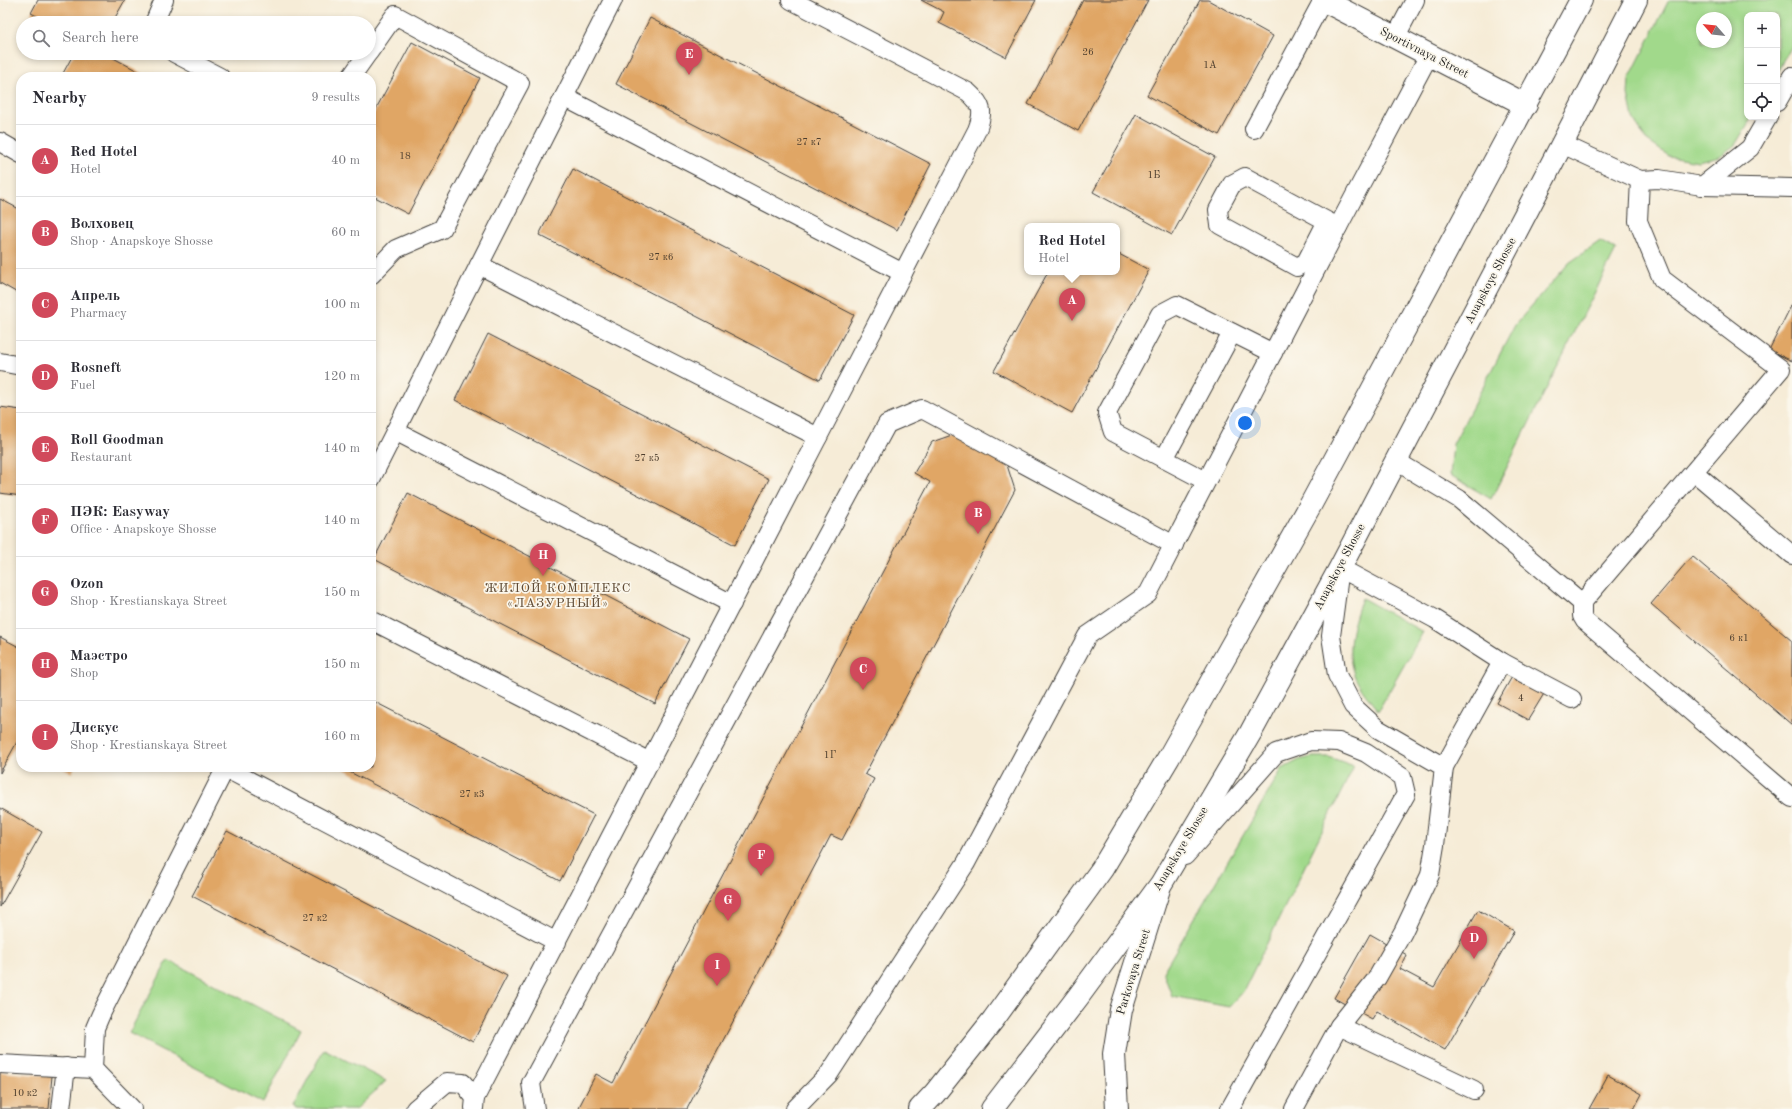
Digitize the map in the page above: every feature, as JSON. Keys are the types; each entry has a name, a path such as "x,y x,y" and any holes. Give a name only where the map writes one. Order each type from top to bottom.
{"main road":[{"name":"Sportivnaya Street","path":"1323,0 1526,105"},
{"path":"920,1109 935,1093 994,1020 1102,869 1165,764 1311,504 1581,0"},
{"name":"Anapskoye Shosse","path":"995,1108 1161,884 1251,732 1340,568 1636,0"},
{"name":"Parkovaya Street","path":"1117,1109 1114,1054 1121,1010 1161,884"}],"lane":[{"path":"157,16 164,0"},
{"path":"376,469 613,0"},
{"path":"475,1103 556,942 904,274 977,130 982,117 979,102 968,92 790,0"},
{"path":"1254,129 1323,0"},
{"path":"1395,38 1415,0"},
{"path":"376,41 395,15 520,83 442,229 396,249 376,270"},
{"path":"1332,224 1245,177 1232,184 1218,210 1220,226 1297,267 1306,262 1332,224 1429,55"},
{"path":"187,60 210,72"},
{"path":"354,72 363,60"},
{"path":"1780,97 1792,76"},
{"path":"564,97 904,274"},
{"path":"1702,186 1750,148 1766,120"},
{"path":"0,142 16,151"},
{"path":"1562,144 1640,180 1659,179 1702,186 1792,188"},
{"path":"1640,180 1638,221 1662,279 1787,371 1694,472 1582,603 1582,616 1585,621 1792,798"},
{"path":"795,1109 829,1074 966,863 1087,636 1148,594 1273,353 1332,224"},
{"path":"479,265 818,438"},
{"path":"1206,482 1113,432 1107,413 1160,314 1177,305 1273,353"},
{"path":"1164,459 1232,333"},
{"path":"0,362 16,365"},
{"path":"535,1109 530,1083 887,424 922,409 1174,545"},
{"path":"395,431 732,604"},
{"path":"1396,460 1459,499 1582,603"},
{"path":"1694,472 1792,555"},
{"path":"1444,767 1378,729 1354,706 1337,675 1332,636 1340,568 1435,619 1502,662 1572,699"},
{"path":"376,623 650,762"},
{"path":"1294,1109 1339,1026 1377,978 1403,932 1430,875 1436,845 1444,767 1502,662"},
{"path":"1161,884 1276,753 1312,741 1339,742 1366,753 1402,777 1406,794 1230,1109"},
{"path":"93,1069 95,1028 101,1014 224,772"},
{"path":"234,772 556,942"},
{"path":"1339,1026 1474,1090"},
{"path":"0,1064 93,1069 132,1109"},
{"path":"61,1109 66,1067"},
{"path":"415,1109 447,1082 463,1083 475,1103"}],"green space":[{"path":"1669,0 1792,0 1792,46 1780,67 1780,12 1744,12 1744,120 1750,120 1735,145 1720,156 1698,161 1669,156 1646,140 1633,118 1628,94 1629,79"},
{"path":"1600,241 1616,250 1491,499 1450,475 1453,444 1515,325 1569,263"},
{"path":"1362,598 1423,632 1378,711 1357,681 1350,657 1353,627"},
{"path":"1312,757 1329,757 1354,766 1243,992 1229,1007 1172,996 1163,972 1282,769 1299,760"},
{"path":"168,960 301,1030 263,1103 129,1033"},
{"path":"324,1049 386,1081 356,1109 297,1109 293,1107"}],"building":[{"path":"38,0 125,0 116,16 37,16 31,13"},
{"path":"921,0 1036,0 1006,57 939,23 944,12"},
{"path":"1083,0 1148,0 1078,131 1028,104"},
{"path":"1200,0 1208,0 1273,36 1219,135 1147,95"},
{"path":"650,18 931,164 897,230 616,84"},
{"path":"412,42 480,78 408,214 376,198 376,109"},
{"path":"70,60 117,60 140,72 64,72"},
{"path":"1136,114 1215,157 1172,235 1093,192"},
{"path":"573,169 854,315 820,380 539,235"},
{"path":"0,199 16,207 16,292 0,283"},
{"path":"1120,255 1149,270 1072,413 994,371 1046,275 1120,275"},
{"path":"1792,304 1792,361 1769,350"},
{"path":"488,334 769,479 735,545 455,400"},
{"path":"0,407 16,409 16,495 0,493"},
{"path":"952,435 1006,462 1015,490 865,774 874,779 842,840 831,835 687,1109 580,1109 579,1107 596,1074 613,1083 930,482 914,473 932,442"},
{"path":"408,493 689,639 655,704 376,560 376,555"},
{"path":"1692,556 1792,641 1792,725 1651,604"},
{"path":"0,637 16,645 16,744 0,773"},
{"path":"1513,675 1545,692 1528,720 1497,703"},
{"path":"376,703 594,815 560,881 350,772 376,772"},
{"path":"0,808 42,832 0,907"},
{"path":"227,831 507,976 473,1042 192,896"},
{"path":"1478,910 1514,931 1445,1050 1377,1011 1372,1019 1334,998 1370,934 1407,955 1400,969 1434,987"},
{"path":"0,1072 52,1076 49,1109 0,1109"},
{"path":"1608,1075 1642,1094 1634,1109 1589,1109"}],"place":[{"name":"Roll Goodman","path":"689,75"},
{"name":"Red Hotel","path":"1072,321"},
{"name":"Волховец","path":"978,534"},
{"name":"Маэстро","path":"543,576"},
{"name":"Апрель","path":"863,690"},
{"name":"ПЭК: Easyway","path":"761,876"},
{"name":"Ozon","path":"728,921"},
{"name":"Rosneft","path":"1474,959"},
{"name":"Дискус","path":"717,986"}],"district":[{"name":"ЖИЛОЙ КОМПЛЕКС «ЛАЗУРНЫЙ»","path":"558,596"}]}
